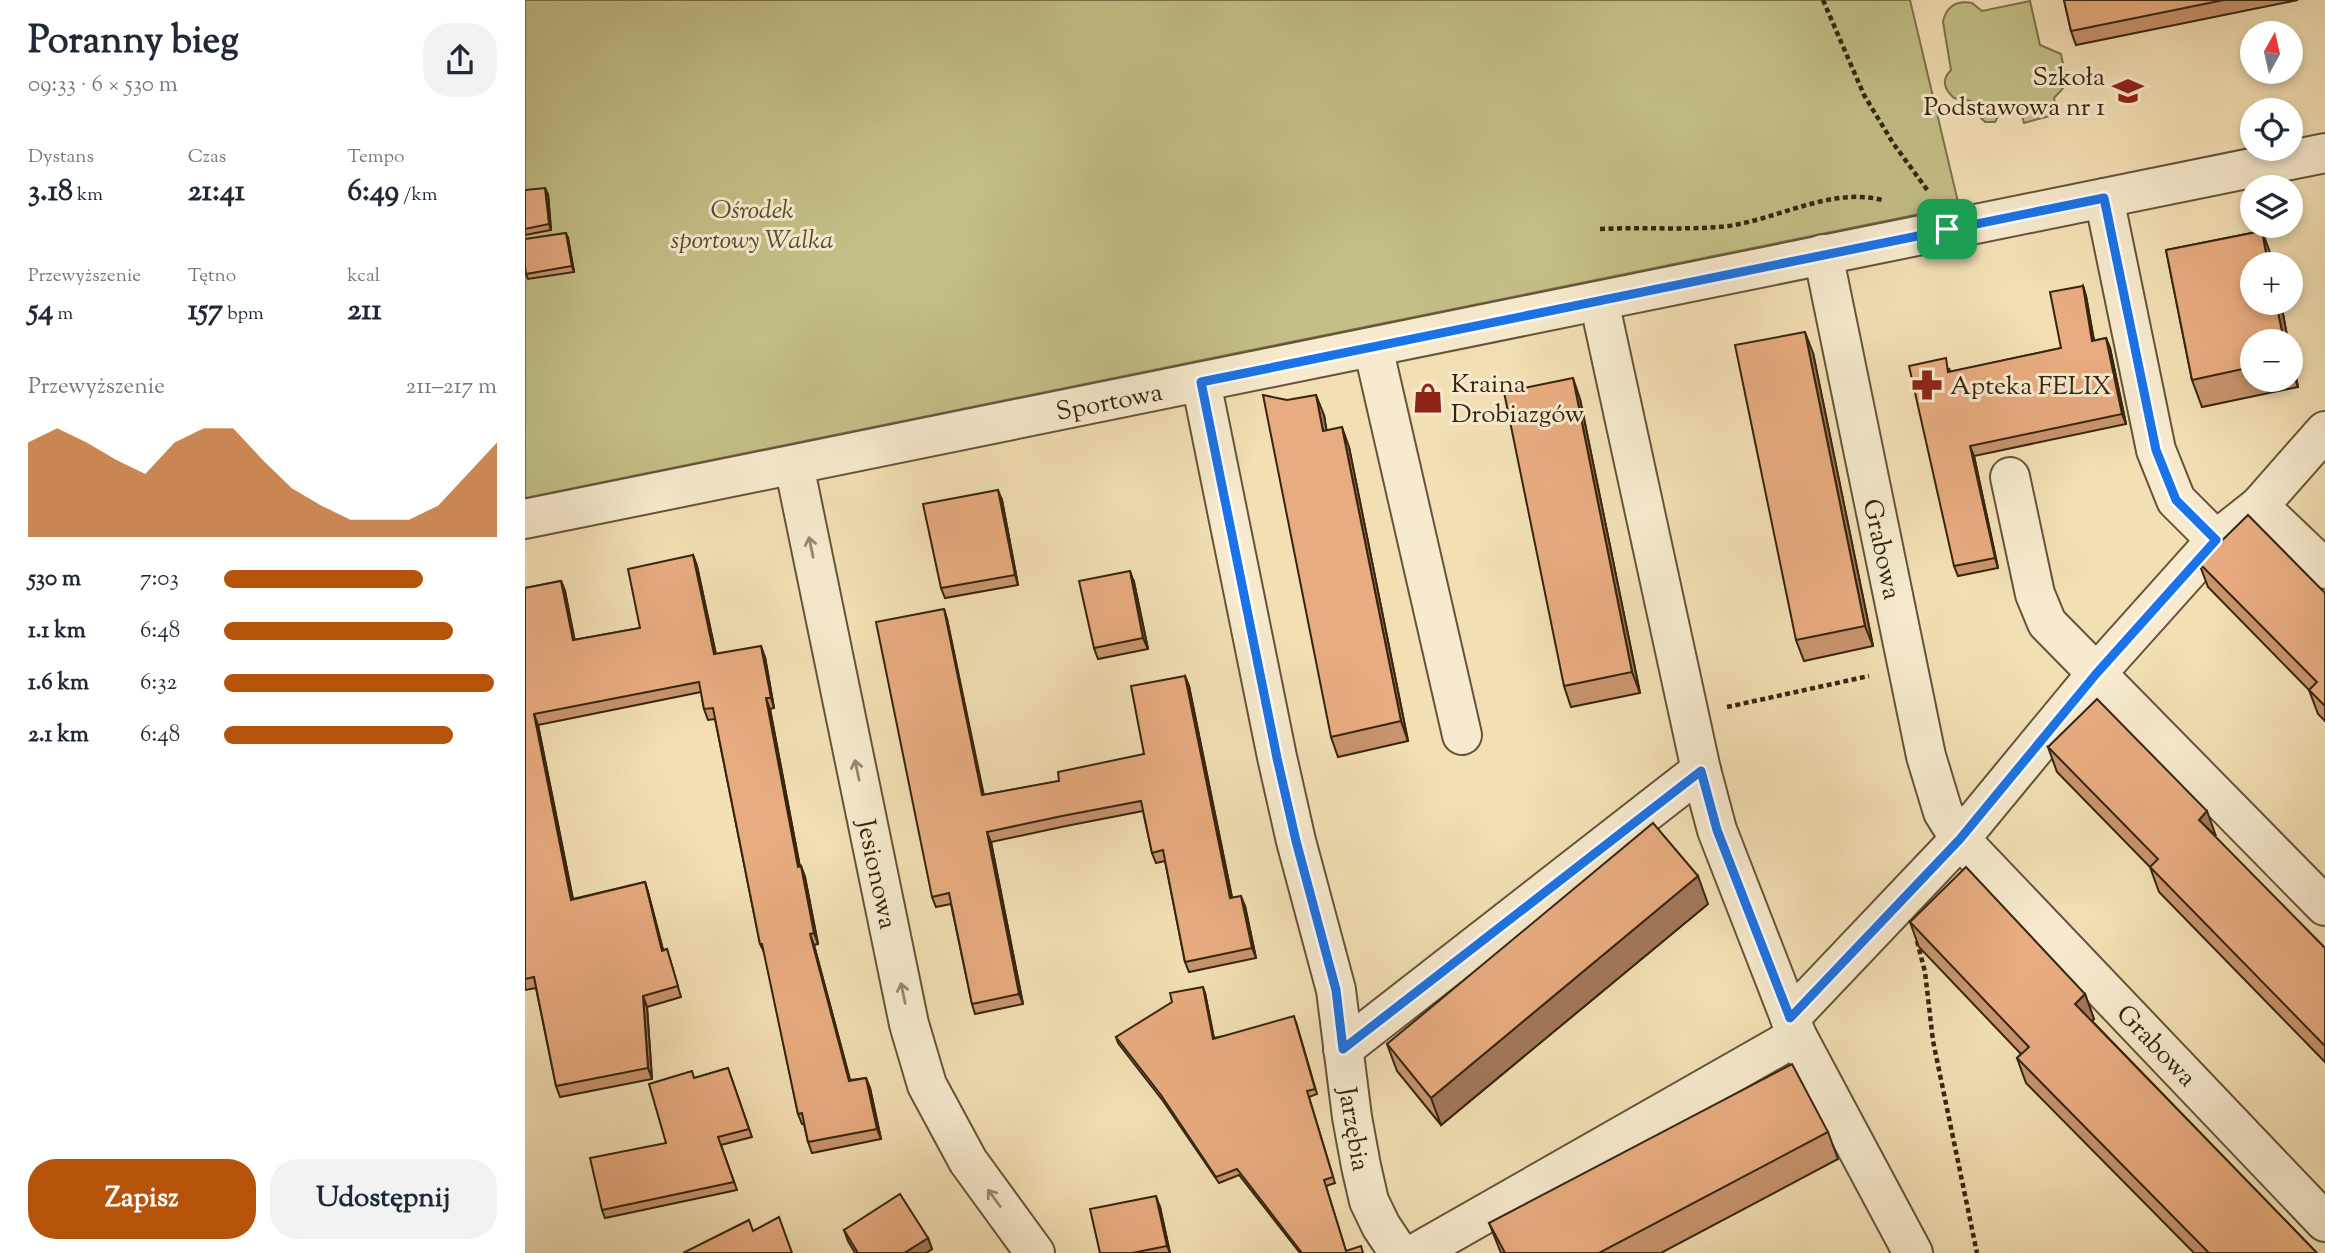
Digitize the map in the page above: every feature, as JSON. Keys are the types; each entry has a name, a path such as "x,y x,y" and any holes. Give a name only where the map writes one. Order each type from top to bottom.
{"street":[{"name":"Sportowa","path":"525,519 2325,153"},
{"path":"2104,198 2156,450 2176,500 2216,540"},
{"name":"Grabowa","path":"1823,254 1908,667 1934,787 1943,812 1960,839 2325,1222"},
{"path":"1599,300 1688,716 1717,830 1794,1027 1912,1253"},
{"path":"1373,347 1462,735"},
{"name":"Jarzębia","path":"1201,382 1277,758 1336,990 1352,1117 1369,1201 1399,1253"},
{"path":"1416,1253 1794,1027 1894,908 1960,839 2096,674 2216,540 2259,506 2325,431"},
{"name":"Jesionowa","path":"794,465 909,1024 927,1085 968,1161 1035,1253"},
{"path":"2010,477 2035,594 2047,623 2325,906"},
{"path":"2259,506 2321,559"},
{"path":"1343,1049 1701,771"}],"path":[{"path":"1823,0 1864,96 1921,184 1940,205 1947,229"},
{"path":"1600,229 1721,227 1856,196 1868,196 1893,203"},
{"path":"1688,716 1908,667"},
{"path":"1894,908 1909,923 1925,972 1933,1041 1977,1253"}],"green space":[{"name":"Ośrodek sportowy Walka","path":"525,0 1910,0 1959,206 525,498"},
{"path":"2030,1 2040,45 2061,54 2067,84 2054,98 2057,114 2024,123 2019,105 2002,109 1995,122 1985,122 1976,113 1971,101 1954,98 1946,88 1946,77 1951,70 1944,16 1953,5 1962,2 1972,3 1982,11"}],"building":[{"path":"2064,0 2224,0 2071,31"},
{"path":"545,188 549,224 525,229 525,190"},
{"path":"566,233 572,266 526,274 525,239"},
{"path":"2240,235 2240,238 2263,238 2266,252 2240,252 2240,315 2279,315 2281,329 2240,329 2240,370 2192,380 2166,250"},
{"path":"2083,286 2092,341 2106,338 2122,414 1970,446 1995,558 1954,566 1909,366 1946,358 1948,372 2061,348 2050,292"},
{"path":"1805,332 1865,626 1796,640 1735,345"},
{"path":"1573,378 1632,672 1564,686 1504,392"},
{"path":"1263,395 1287,400 1316,395 1323,431 1342,427 1401,721 1331,737"},
{"path":"998,490 1015,575 941,588 923,504"},
{"path":"2248,515 2325,593 2325,706 2309,690 2317,682 2199,563"},
{"path":"693,555 714,654 761,646 771,698 766,698 798,867 801,866 814,933 810,934 849,1081 866,1078 877,1129 808,1142 802,1113 798,1114 760,944 713,708 704,709 699,682 534,714 571,900 645,882 662,951 667,949 678,986 643,996 648,1068 556,1086 534,977 525,979 525,588 561,581 573,640 640,628 628,569"},
{"path":"1130,571 1143,638 1094,648 1079,581"},
{"path":"944,609 982,795 1059,781 1058,772 1144,754 1131,686 1185,676 1230,898 1241,896 1252,948 1185,962 1163,850 1152,853 1141,801 1062,816 987,832 1019,994 972,1004 949,893 932,897 876,622"},
{"path":"2097,699 2207,811 2199,820 2325,948 2325,1046 2150,867 2158,859 2048,747"},
{"path":"1653,823 1698,876 1431,1098 1387,1044"},
{"path":"1966,867 2085,994 2075,1004 2315,1253 2209,1253 2017,1058 2029,1047 1910,922"},
{"path":"1203,987 1213,1039 1294,1016 1315,1089 1307,1091 1333,1177 1324,1180 1346,1251 1361,1246 1363,1253 1302,1253 1237,1169 1216,1177 1161,1095 1116,1037 1172,1002 1170,993"},
{"path":"1792,1064 1828,1132 1599,1253 1505,1253 1489,1223"},
{"path":"728,1068 749,1129 718,1137 734,1182 602,1210 590,1158 666,1143 649,1084 692,1071 694,1078"},
{"path":"900,1194 928,1238 904,1253 858,1253 844,1230"},
{"path":"1156,1196 1167,1246 1132,1253 1100,1253 1090,1209"},
{"path":"779,1217 792,1253 683,1253 749,1220 753,1231"}],"place":[{"name":"Szkoła Podstawowa nr 1","path":"2128,91"},
{"name":"Apteka FELIX","path":"1927,385"},
{"name":"Kraina Drobiazgów","path":"1428,398"}],"route":[{"path":"2104,198 2156,450 2176,500 2216,540 2096,674 1960,839 1790,1018 1717,830 1701,771 1343,1049 1336,990 1277,758 1201,382 1947,229 2104,198"}]}
